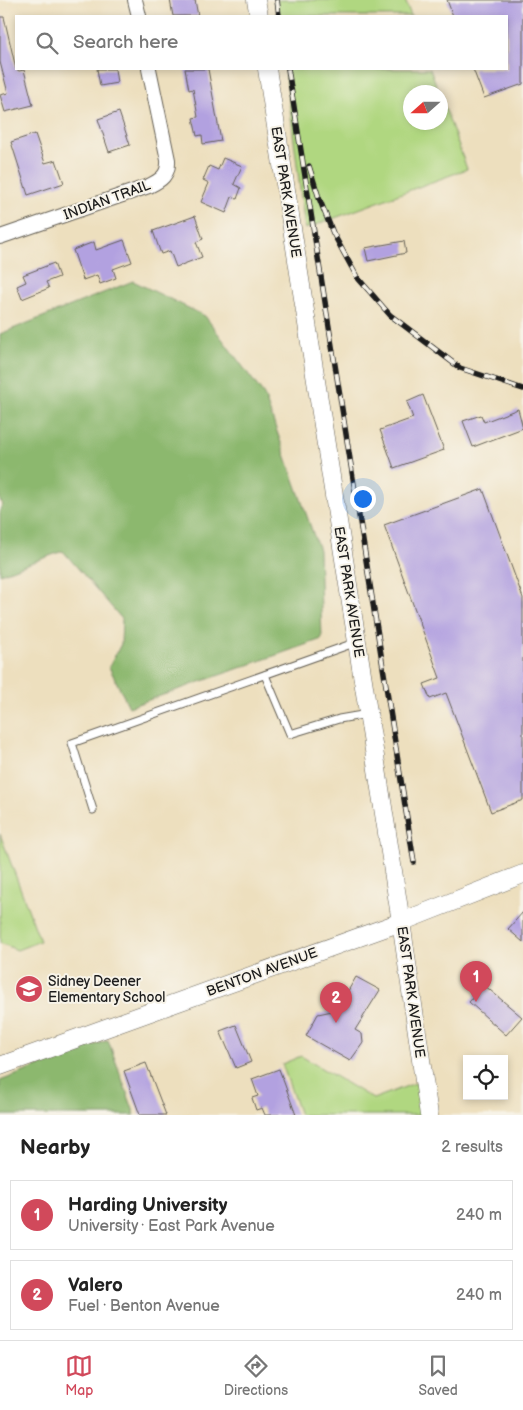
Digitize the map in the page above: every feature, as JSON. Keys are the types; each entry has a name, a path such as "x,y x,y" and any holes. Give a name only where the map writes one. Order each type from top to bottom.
{"street":[{"path":"135,0 139,15"},
{"path":"256,0 259,15"},
{"name":"INDIAN TRAIL","path":"0,236 149,186 165,175 168,168 168,160 149,70"},
{"name":"EAST PARK AVENUE","path":"267,70 401,922 429,1115"},
{"name":"BENTON AVENUE","path":"0,1066 401,922 523,874"}],"lane":[{"path":"93,810 72,743 357,642"},
{"path":"265,675 290,734 339,719 368,713"}],"green space":[{"path":"277,0 405,0 411,15 279,15"},
{"path":"285,70 430,70 436,85 403,85 403,130 448,130 448,116 467,169 305,229"},
{"path":"133,281 205,316 264,395 319,550 322,639 129,707 109,667 121,644 122,619 63,551 0,574 0,511 3,504 0,501 0,334"},
{"path":"0,834 40,941 17,950 0,943"},
{"path":"108,1040 135,1115 0,1115 0,1081"},
{"path":"301,1056 373,1099 418,1082 422,1115 300,1115 282,1064"}],"building":[{"path":"170,0 195,0 198,15 173,15"},
{"path":"447,0 523,0 523,84 484,98 473,70 508,70 508,15 453,15"},
{"path":"0,17 4,17 15,70 24,70 33,105 5,112 0,95 8,93 0,62"},
{"path":"97,70 115,70 117,83 100,86"},
{"path":"185,70 208,70 221,141 203,144 202,135 197,136 193,118 198,117 193,89 189,90"},
{"path":"119,112 130,145 109,152 98,119"},
{"path":"35,134 45,163 56,160 64,183 28,195 11,142"},
{"path":"223,158 242,166 234,184 241,188 237,199 232,197 226,213 201,202 209,183 203,180 209,166 218,170"},
{"path":"195,216 203,239 196,242 202,257 176,267 170,251 161,254 153,231"},
{"path":"124,240 132,262 113,269 116,278 100,284 97,275 83,280 73,250 94,242 96,250"},
{"path":"404,241 406,253 368,261 365,248"},
{"path":"54,263 59,277 46,282 49,288 22,299 17,286 26,282 23,275"},
{"path":"423,395 444,450 394,468 380,430 413,418 407,402"},
{"path":"518,409 523,428 473,447 463,421 481,415 484,422"},
{"path":"483,489 523,598 523,800 491,812 446,693 430,699 424,684 440,678 384,525"},
{"path":"523,912 523,942 508,929"},
{"path":"356,977 380,990 355,1030 362,1034 363,1043 350,1061 306,1036 318,1014 337,1010"},
{"path":"484,985 522,1017 506,1035 469,1002"},
{"path":"236,1025 251,1062 236,1068 220,1031"},
{"path":"146,1063 166,1115 140,1115 124,1071"},
{"path":"279,1069 296,1115 265,1115 262,1108 256,1110 252,1098 258,1096 252,1079"}],"railway":[{"path":"277,0 279,15"},
{"path":"288,70 414,862"},
{"path":"309,166 333,233 357,277 390,315 460,368 523,389"}],"place":[{"name":"Sidney Deener Elementary School","path":"29,989"},
{"name":"Harding University","path":"476,1002"},
{"name":"Valero","path":"336,1023"}]}
